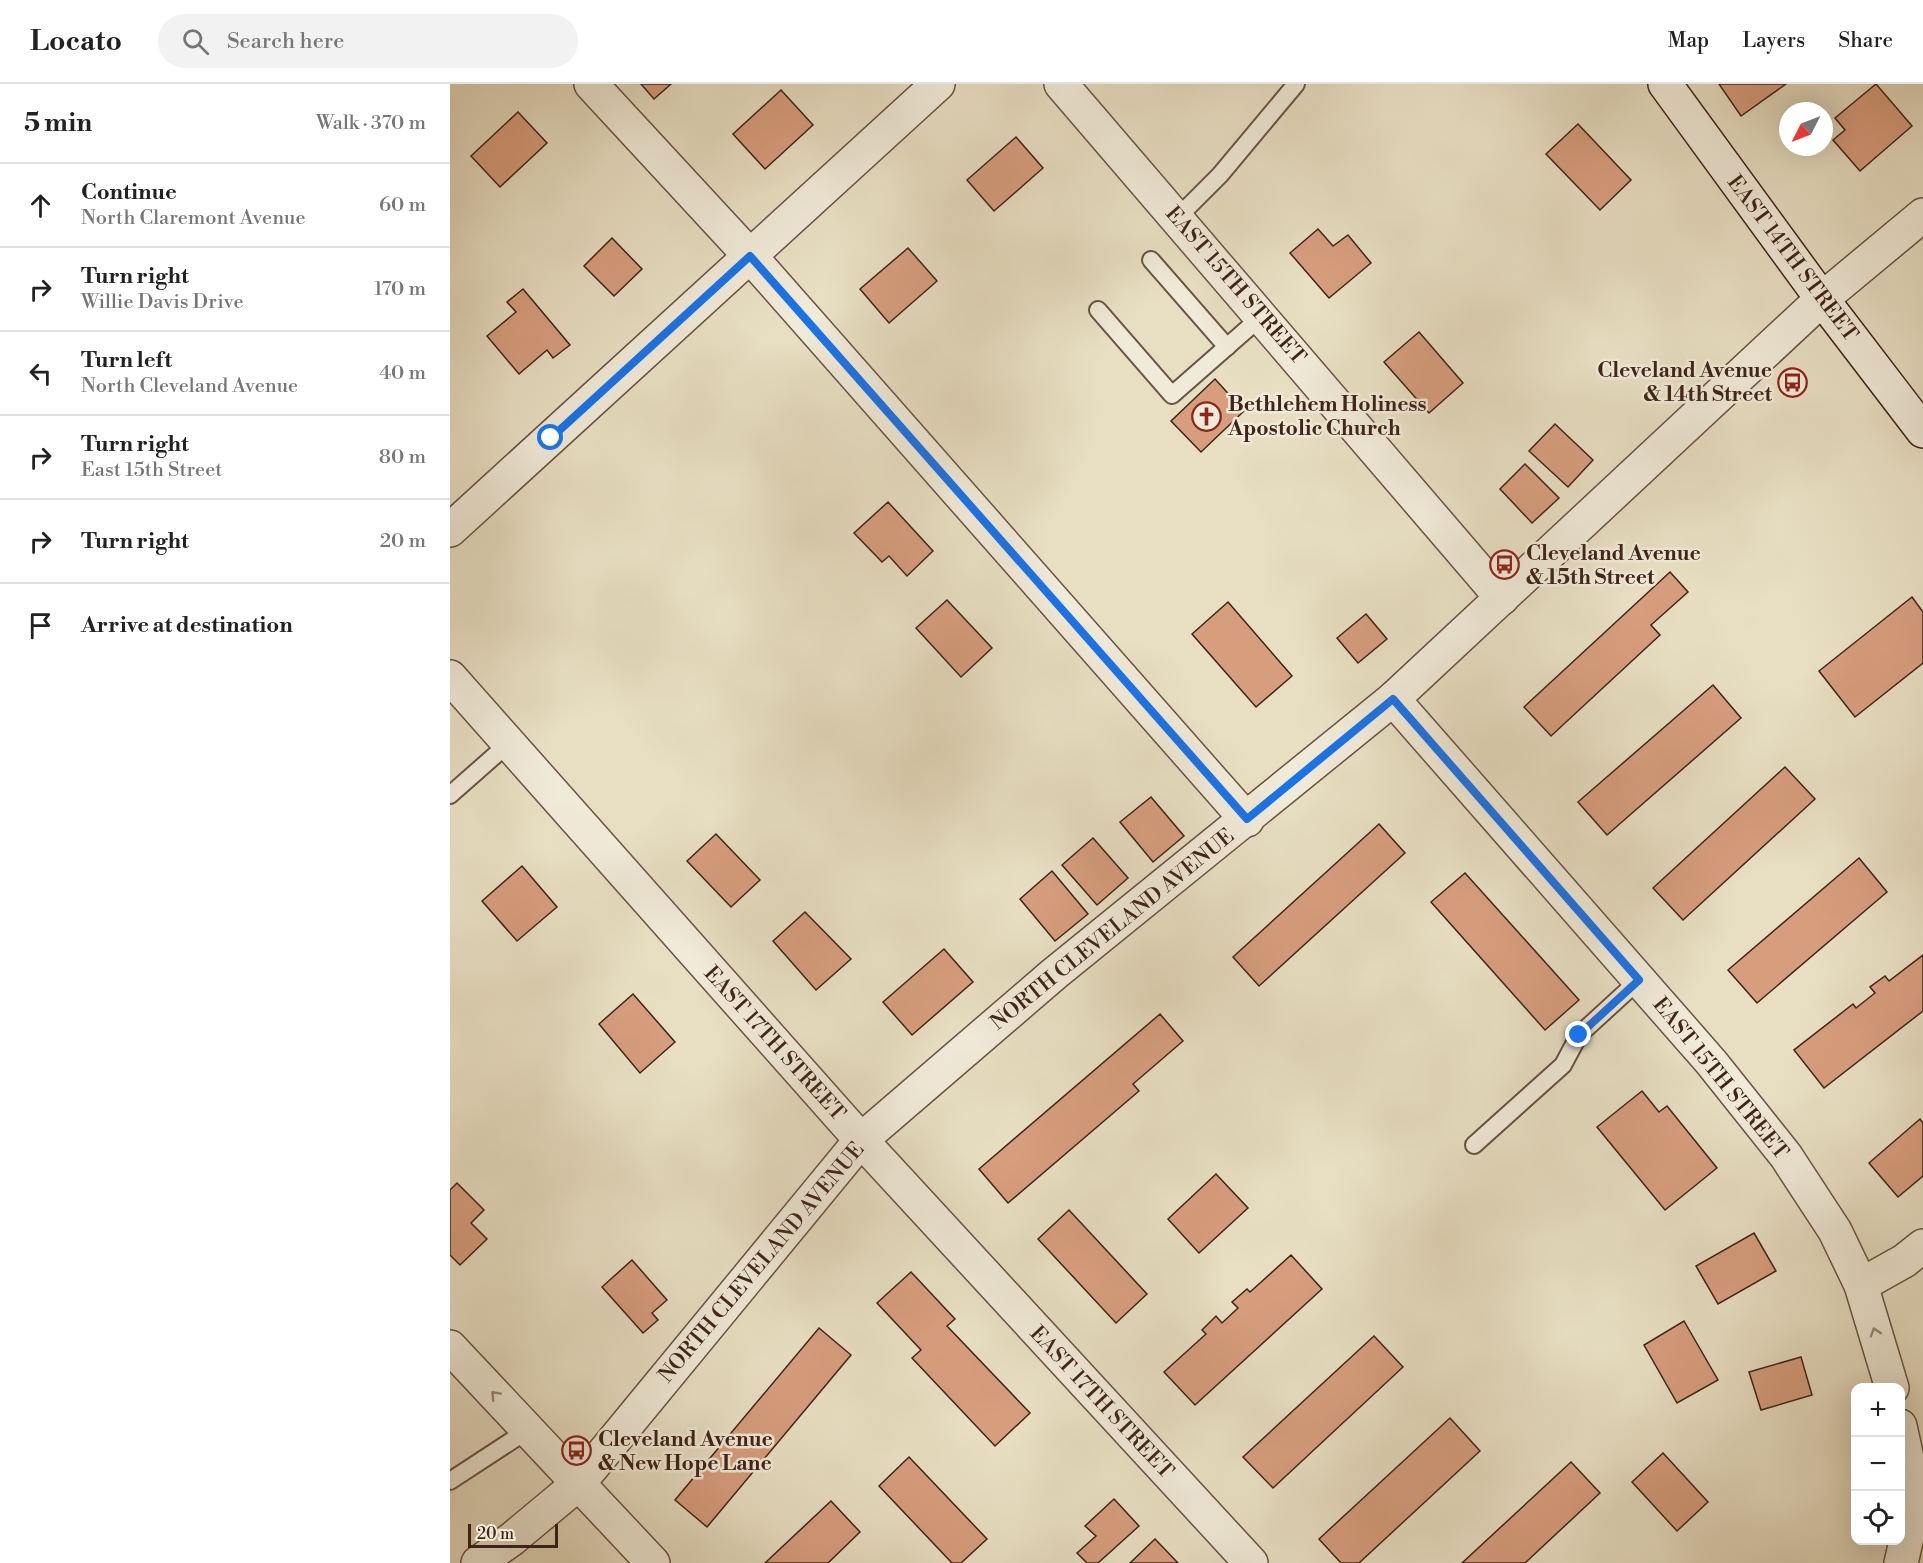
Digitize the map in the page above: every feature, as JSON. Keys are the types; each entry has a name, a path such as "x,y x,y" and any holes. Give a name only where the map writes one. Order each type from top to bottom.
{"street":[{"path":"591,84 750,256 1247,819"},
{"path":"450,530 938,84"},
{"name":"EAST 15TH STREET","path":"1061,84 1263,316 1502,598"},
{"name":"EAST 14TH STREET","path":"1665,84 1822,299 1923,431"},
{"name":"NORTH CLEVELAND AVENUE","path":"478,1563 512,1539 578,1484 861,1140 1054,974 1393,699 1822,299 1923,215"},
{"name":"EAST 17TH STREET","path":"450,677 861,1140 1251,1563"},
{"name":"EAST 15TH STREET","path":"1393,699 1711,1062 1786,1156 1835,1231 1861,1285 1890,1383"},
{"path":"1861,1285 1904,1261 1923,1246"},
{"path":"450,1347 654,1563"},
{"path":"1901,1563 1910,1524 1907,1458 1902,1437"}],"lane":[{"path":"1178,217 1220,175 1296,84"},
{"path":"1151,260 1227,347"},
{"path":"1098,310 1172,395 1263,316"},
{"path":"450,795 509,743"},
{"path":"1474,1145 1563,1065 1579,1035 1639,980"},
{"path":"450,1481 528,1430"}],"building":[{"path":"641,84 671,84 654,99"},
{"path":"1719,84 1786,84 1741,116"},
{"path":"1876,84 1912,126 1860,171 1833,140 1845,130 1835,118"},
{"path":"781,90 813,125 765,169 733,134"},
{"path":"518,112 547,143 500,187 471,156"},
{"path":"1578,124 1631,180 1600,210 1546,154"},
{"path":"1016,137 1043,168 994,211 967,180"},
{"path":"1318,229 1333,246 1348,235 1371,263 1329,298 1290,253"},
{"path":"612,238 642,269 614,296 584,266"},
{"path":"908,248 937,281 889,323 860,289"},
{"path":"523,289 570,345 553,358 547,350 519,374 487,336 516,312 507,302"},
{"path":"1419,332 1463,383 1429,413 1384,362"},
{"path":"1796,375 1800,381 1789,389 1784,384"},
{"name":"Bethlehem Holiness Apostolic Church","path":"1215,379 1244,411 1201,452 1171,421"},
{"path":"1555,424 1593,460 1568,487 1529,451"},
{"path":"1525,464 1559,498 1532,523 1500,489"},
{"path":"888,502 933,551 907,576 889,556 882,562 854,533"},
{"path":"1670,572 1688,592 1651,625 1660,635 1551,736 1524,707"},
{"path":"1912,597 1923,612 1923,663 1855,717 1819,671"},
{"path":"947,600 992,648 961,677 916,628"},
{"path":"1228,602 1292,676 1256,707 1192,634"},
{"path":"1366,614 1387,639 1358,663 1337,638"},
{"path":"1713,685 1741,718 1607,835 1578,802"},
{"path":"1785,767 1815,799 1683,920 1653,888"},
{"path":"1151,797 1184,836 1153,862 1120,822"},
{"path":"1379,824 1405,853 1259,986 1233,957"},
{"path":"716,834 760,880 731,907 687,861"},
{"path":"1093,838 1128,878 1097,905 1062,865"},
{"path":"1859,858 1887,892 1757,1003 1728,970"},
{"path":"522,866 557,907 517,941 482,901"},
{"path":"1052,871 1088,914 1055,941 1020,899"},
{"path":"1465,873 1579,1000 1545,1030 1431,902"},
{"path":"805,912 851,959 816,990 773,941"},
{"path":"944,949 973,982 912,1035 883,1002"},
{"path":"1923,955 1923,1011 1824,1088 1794,1050 1853,1004 1856,1008 1875,993 1870,987 1885,976 1889,981"},
{"path":"633,994 675,1042 640,1073 599,1024"},
{"path":"1160,1014 1183,1041 1133,1084 1139,1091 1008,1203 979,1169"},
{"path":"1642,1091 1659,1112 1667,1106 1717,1168 1665,1210 1597,1127"},
{"path":"1920,1119 1923,1123 1923,1176 1898,1197 1869,1163"},
{"path":"1216,1174 1248,1208 1199,1253 1168,1219"},
{"path":"457,1183 484,1210 471,1223 487,1239 460,1265 450,1255 450,1190"},
{"path":"1069,1210 1147,1294 1116,1323 1038,1239"},
{"path":"1754,1233 1776,1271 1718,1304 1696,1266"},
{"path":"1291,1255 1322,1289 1195,1405 1164,1372 1206,1334 1202,1330 1216,1316 1222,1323 1238,1308 1232,1302 1247,1289 1250,1292"},
{"path":"632,1260 667,1300 652,1313 658,1320 643,1333 602,1287"},
{"path":"911,1272 955,1319 947,1326 1030,1413 995,1446 912,1358 921,1350 877,1303"},
{"path":"1684,1321 1718,1380 1677,1403 1644,1345"},
{"path":"819,1328 851,1355 707,1527 675,1500"},
{"path":"1374,1336 1403,1367 1273,1488 1243,1457"},
{"path":"1801,1357 1812,1395 1761,1410 1749,1372"},
{"path":"1450,1418 1480,1451 1359,1563 1341,1563 1319,1539"},
{"path":"1663,1453 1708,1502 1677,1531 1632,1482"},
{"path":"909,1457 987,1539 961,1563 952,1563 879,1486"},
{"path":"1571,1462 1600,1493 1525,1563 1462,1563"},
{"path":"1114,1499 1139,1526 1098,1563 1087,1563 1077,1553 1096,1536 1085,1526"},
{"path":"831,1501 860,1532 828,1563 765,1563"},
{"path":"1155,1539 1178,1563 1130,1563"}],"place":[{"name":"Cleveland Avenue & 14th Street","path":"1793,382"},
{"name":"Bethlehem Holiness Apostolic Church","path":"1207,416"},
{"name":"Cleveland Avenue & 15th Street","path":"1505,565"},
{"name":"Cleveland Avenue & New Hope Lane","path":"577,1451"}],"route":[{"path":"551,438 750,256 1025,571 1247,819 1393,699 1639,980 1579,1035"}]}
